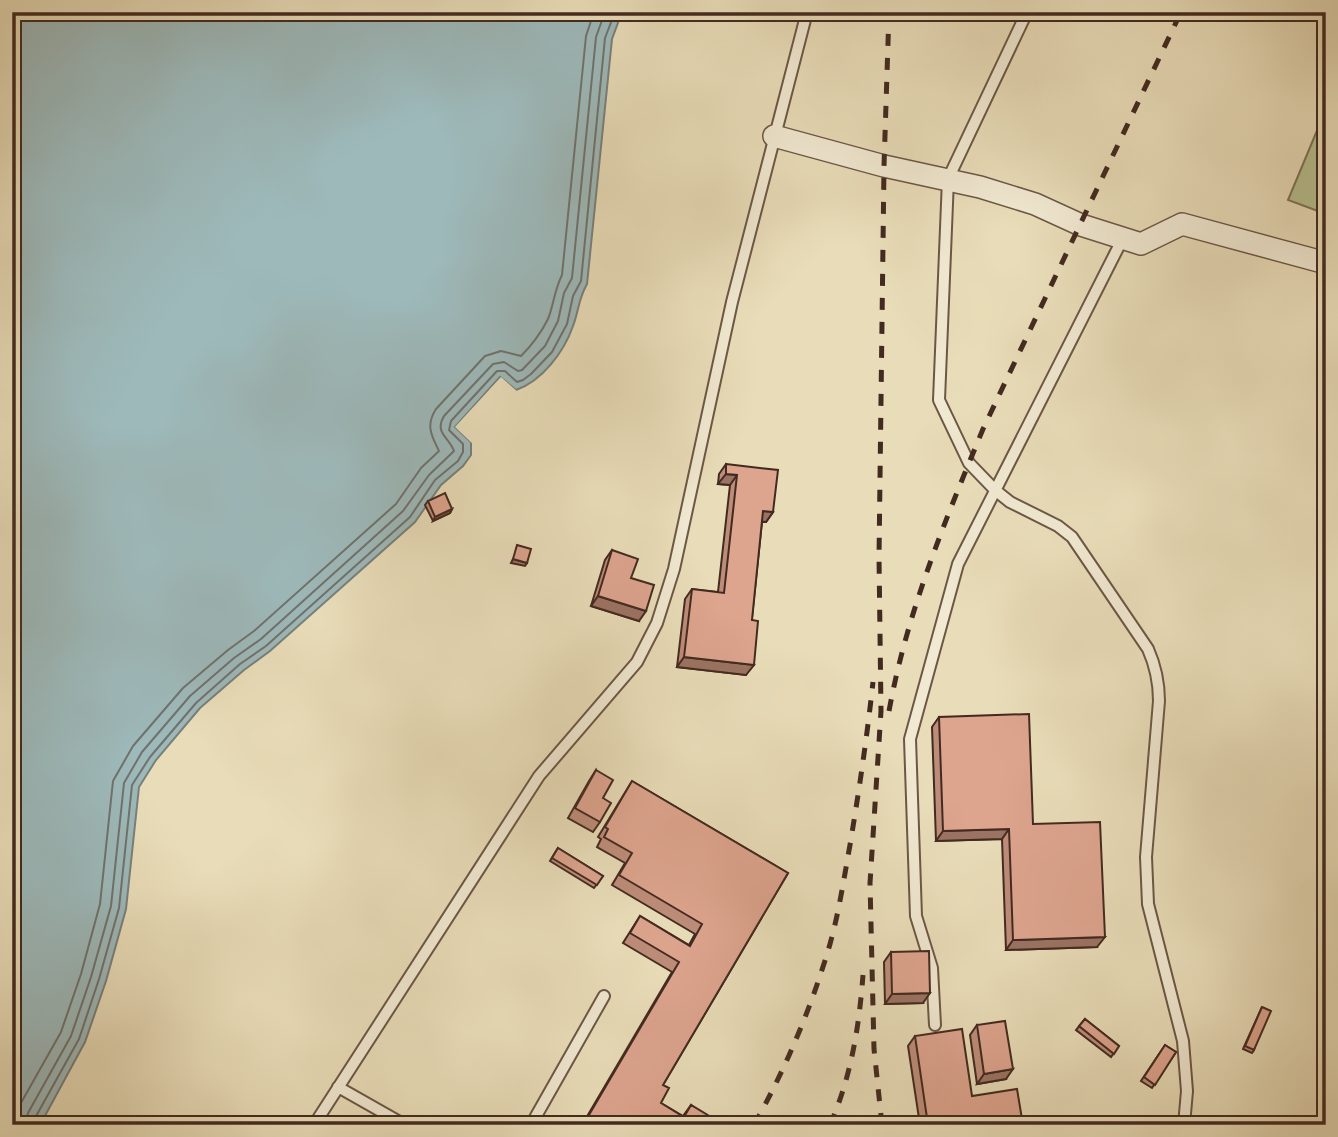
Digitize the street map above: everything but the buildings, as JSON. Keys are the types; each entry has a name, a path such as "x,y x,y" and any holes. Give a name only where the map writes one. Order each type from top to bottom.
{"street":[{"path":"774,136 884,166 980,187 1035,204 1081,225 1141,244 1182,224 1326,263"}],"lane":[{"path":"314,1125 539,776 621,683 648,645 674,569 729,315 807,12"},
{"path":"1027,12 948,180 939,400 969,463 995,491 1010,502 1058,526 1072,537 1148,649 1155,665 1159,681 1159,701 1146,857 1148,904 1183,1041 1187,1091 1184,1125"},
{"path":"935,1025 932,968 916,916 910,739 958,564 1123,238"},
{"path":"531,1125 604,996"},
{"path":"338,1087 405,1125"}],"green space":[{"path":"1326,109 1326,214 1288,200"}],"water":[{"path":"12,12 622,12 612,39 587,284 564,346 543,373 526,386 516,390 500,377 455,427 471,442 471,455 463,466 441,485 415,522 270,651 200,708 156,760 139,787 126,909 106,981 85,1042 40,1125 12,1125"}],"pier":[{"path":"501,377 519,393 514,393 501,382 460,427 474,439 474,445 455,427"}],"railway":[{"path":"882,1125 874,1049 870,883 881,711 879,557 884,166 889,12"},
{"path":"889,711 917,603 941,533 983,429 1181,12"},
{"path":"754,1125 797,1036 830,944 853,825 873,682"},
{"path":"830,1125 853,1052 863,975"}]}
